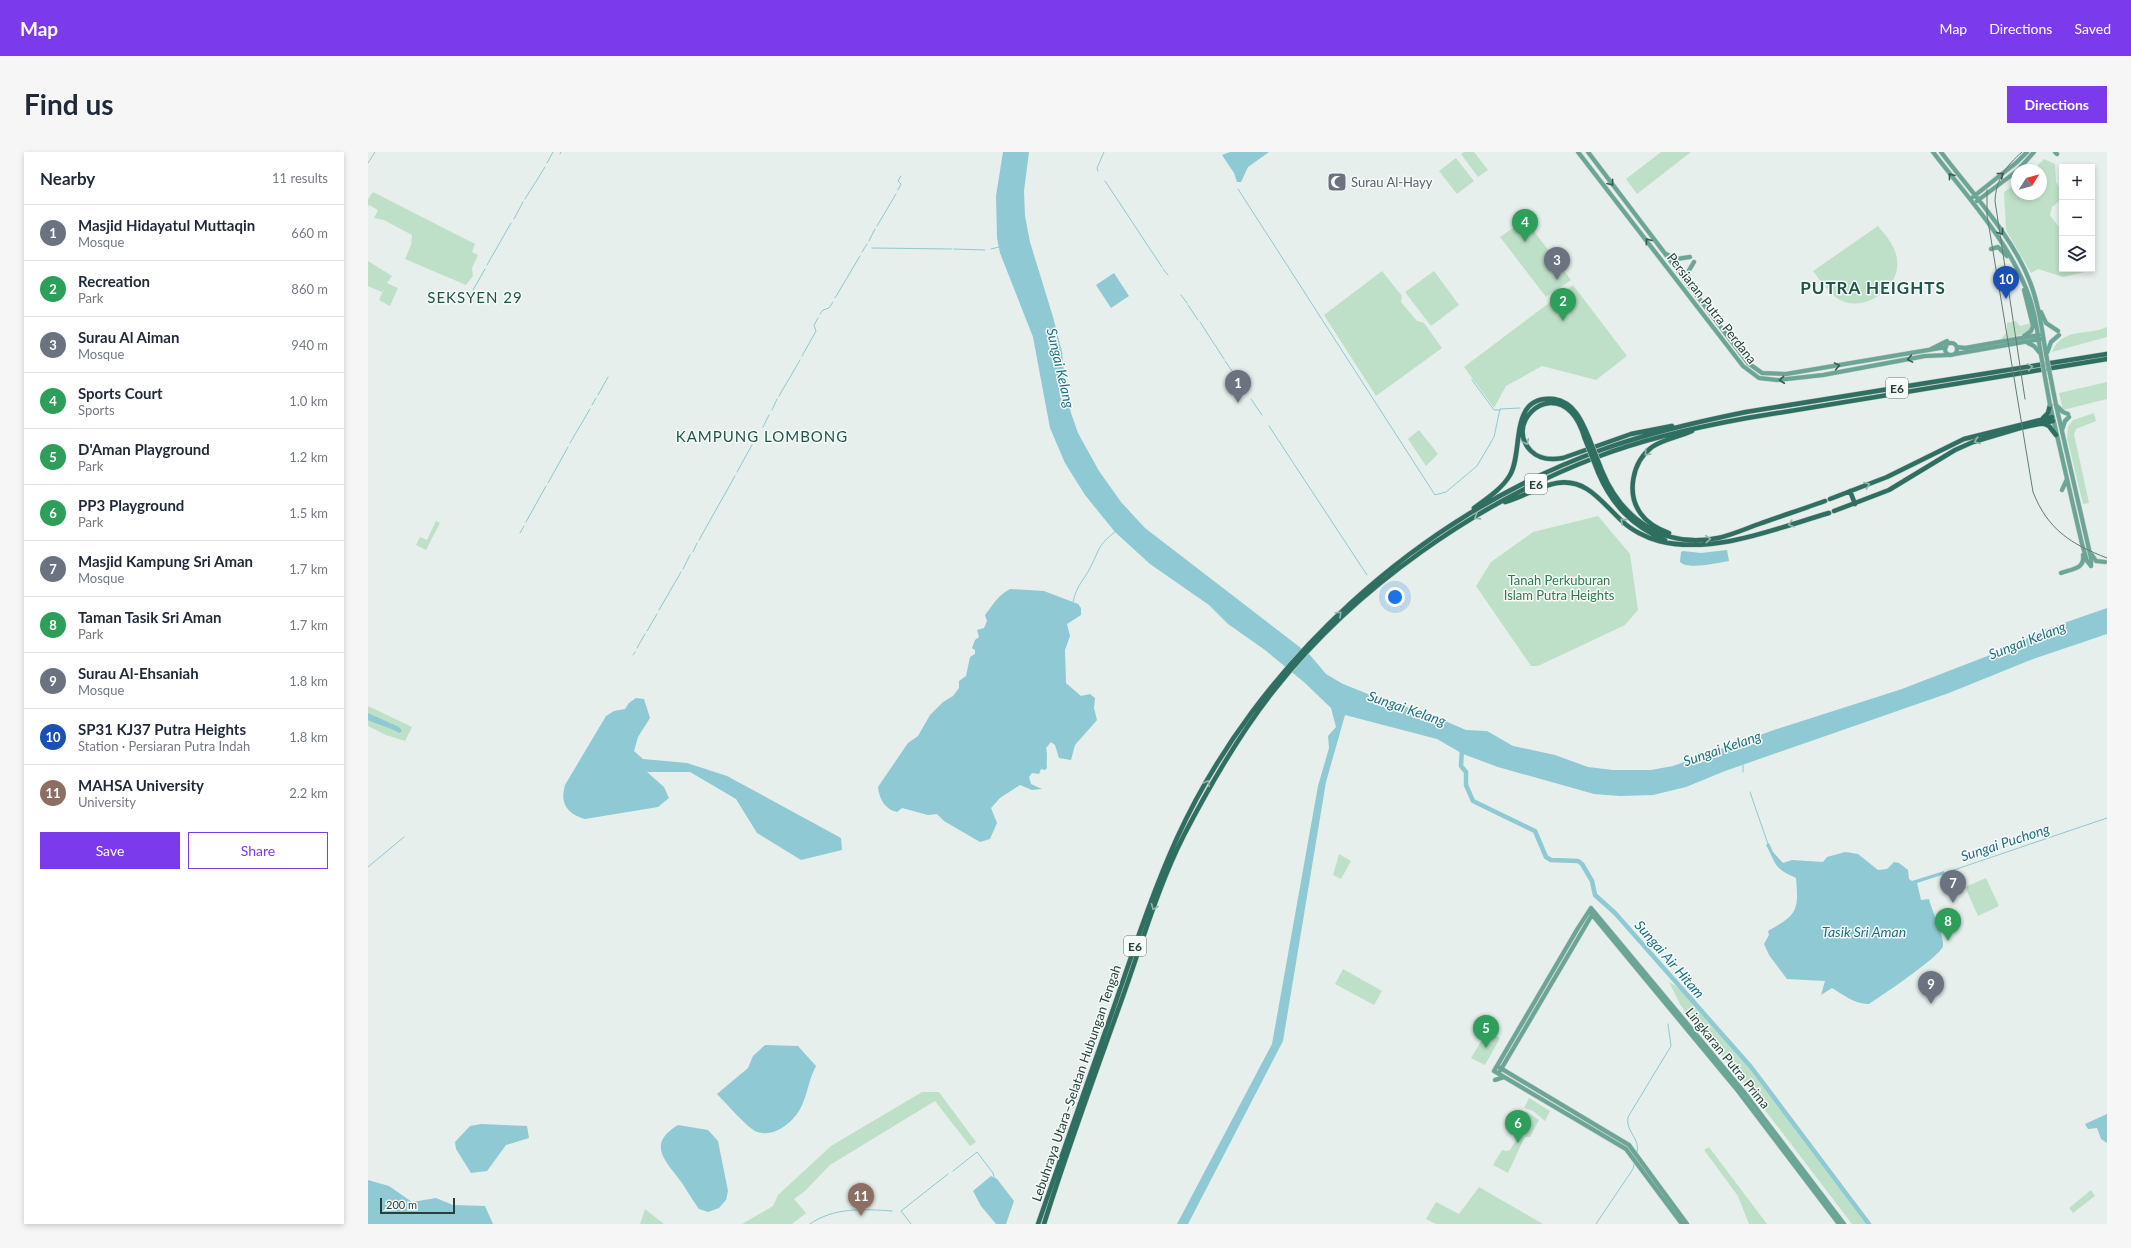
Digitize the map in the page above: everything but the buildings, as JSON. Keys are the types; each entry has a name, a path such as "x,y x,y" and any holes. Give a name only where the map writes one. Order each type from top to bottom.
{"highway":[{"name":"Lebuhraya Utara–Selatan Hubungan Tengah","path":"1038,1224 1146,914 1178,836 1214,769 1273,688 1315,640 1365,590 1460,519 1512,490 1582,457 1687,423 2107,354"},
{"name":"Lebuhraya Utara–Selatan Hubungan Tengah","path":"1315,640 1367,595 1412,559 1494,506 1539,483 1595,458 1646,441 1707,425 2107,359"},
{"path":"1460,519 1501,486 1510,476 1516,458 1521,419 1526,410 1535,403 1552,399 1567,404 1580,417 1612,500 1627,517 1644,530 1671,542"},
{"path":"1587,438 1572,412 1556,403 1545,403 1537,406 1528,414 1523,425 1524,439 1531,451 1540,457 1553,459 1563,458 1636,432 1687,423"},
{"path":"1830,499 1887,477 1964,439 2041,421 2046,415 2050,405"},
{"path":"1494,506 1551,484 1574,483 1589,489 1630,527 1659,541 1702,545 1728,542 1855,504 1888,490 1955,450 1973,442 2054,417"},
{"path":"2041,421 2059,435"},
{"path":"1685,539 1656,527 1641,514 1634,496 1634,476 1640,461 1652,448 1662,442 1707,425"},
{"path":"1600,472 1615,498 1638,521 1658,532 1685,539 1719,538 1825,501"},
{"path":"1850,491 1855,504"},
{"name":"Lebuhraya Utara–Selatan Hubungan Tengah","path":"1044,1224 1149,920 1182,838 1218,772 1273,688"}],"main road":[{"name":"Persiaran Putra Perdana","path":"1578,152 1743,366 1752,374 1764,380 1800,378 1925,356 1948,355"},
{"name":"Persiaran Putra Perdana","path":"1588,152 1664,253 1676,272 1748,363 1762,373 1774,375 1802,372 1946,347"},
{"path":"1933,152 1999,239 2023,282 2031,300 2046,354 2057,410 2054,417"},
{"path":"1941,152 1986,211 2016,254 2033,290 2046,323 2058,333 2051,342 2046,354"},
{"path":"1970,199 2017,162 2027,152"},
{"path":"2023,164 2034,152"},
{"path":"1973,204 2011,175"},
{"path":"1966,186 1973,190 1983,189"},
{"path":"1986,211 1983,202 1987,194"},
{"path":"1991,249 2000,247 2014,264"},
{"path":"1664,253 1676,259 1690,257"},
{"path":"1690,288 1688,272 1694,262"},
{"path":"1664,263 1676,272 1682,288"},
{"path":"2020,338 2029,333 2033,326 2023,282"},
{"path":"2033,290 2041,337 2041,355 2050,405 2054,417 2059,435 2076,494 2091,566 2087,561 2082,544 2072,500 2066,490 2067,478 2059,435 2068,416 2056,405"},
{"path":"2041,337 2028,343 1955,354 1948,355 1945,351 1946,347 1952,343 1957,347 1965,348 2020,338 2041,337"},
{"path":"1927,350 1946,341"},
{"path":"2028,343 2036,348 2041,355"},
{"path":"1955,354 1957,347"},
{"path":"2066,490 2067,478"},
{"path":"2066,490 2073,483"},
{"path":"2066,490 2076,494"},
{"path":"2087,541 2094,560 2105,562"},
{"path":"2061,573 2082,565 2084,559 2082,544"},
{"path":"1592,911 1505,1062 1494,1071 1634,1154 1643,1162 1687,1224"},
{"path":"1499,1068 1592,911"},
{"name":"Lingkaran Putra Prima","path":"1592,911 1738,1091 1839,1224"},
{"name":"Lingkaran Putra Prima","path":"1592,911 1744,1092 1844,1224"},
{"path":"1505,1062 1508,1073"},
{"path":"1499,1068 1624,1142 1634,1154 1642,1168 1682,1224"},
{"path":"1495,1080 1505,1077"}],"green space":[{"path":"1464,152 1474,152 1488,170 1478,177 1461,154"},
{"path":"1661,152 1691,152 1637,194 1626,179"},
{"path":"1456,158 1474,181 1457,194 1439,171"},
{"path":"2044,159 2055,164 2056,182 2059,186 2059,201 2052,207 2050,215 2059,227 2059,272 2085,272 2063,277 2038,269 2031,273 2006,230 2004,192 2011,187 2011,200 2047,200 2047,164 2039,164"},
{"path":"373,192 475,244 472,252 478,255 472,268 473,276 466,285 405,259 411,245 412,235 384,220 374,218 378,210 369,205 368,207 368,199"},
{"path":"1520,223 1525,230 1530,226 1571,280 1546,297 1500,237"},
{"path":"1878,226 1895,250 1897,270 1893,280 1879,295 1870,300 1860,303 1850,303 1840,300 1829,291 1813,271"},
{"path":"368,261 392,276 387,283 398,288 390,306 379,300 385,287 382,292 368,286"},
{"path":"1382,271 1402,296 1401,302 1417,321 1424,323 1442,348 1376,396 1324,315"},
{"path":"1434,271 1459,305 1431,326 1405,292"},
{"path":"1573,285 1627,356 1596,380 1542,366 1506,386 1494,408 1464,367"},
{"path":"2016,321 2020,326 2031,323 2030,330 2025,334 2000,340 2007,332 2007,323"},
{"path":"2107,327 2107,337 2052,352 2056,344 2069,335 2099,330"},
{"path":"2107,382 2107,399 2063,410 2059,393"},
{"path":"2094,413 2096,421 2076,429 2074,434 2089,503 2083,504 2067,438 2068,427 2073,420"},
{"path":"1419,430 1438,454 1426,466 1408,439"},
{"name":"Tanah Perkuburan Islam Putra Heights","path":"1598,516 1630,554 1638,610 1625,625 1538,666 1531,666 1476,586 1491,562 1533,532"},
{"path":"436,521 440,523 426,550 416,545 420,537 427,540"},
{"path":"368,706 412,727 405,741 386,735 368,726"},
{"path":"1339,854 1351,861 1341,879 1333,875"},
{"path":"1986,878 1999,906 1978,916 1965,887"},
{"path":"1343,969 1382,991 1374,1005 1335,984"},
{"path":"1669,982 1691,995 1761,1080 1871,1224 1852,1224 1749,1089 1681,1006"},
{"path":"1487,1031 1500,1038 1485,1065 1471,1058"},
{"path":"922,1092 939,1092 976,1142 970,1146 935,1101 830,1165 805,1191 794,1199 806,1213 792,1224 742,1224 773,1206 778,1195 831,1146"},
{"path":"1529,1098 1550,1111 1545,1121 1533,1111 1524,1108"},
{"path":"1526,1111 1539,1120 1530,1137 1525,1137 1508,1173 1493,1165 1502,1150 1510,1150 1519,1135 1517,1128"},
{"path":"1709,1147 1767,1224 1749,1224 1738,1196 1704,1150"},
{"path":"1479,1187 1543,1224 1436,1224 1426,1219 1436,1202 1459,1214"},
{"path":"2091,1190 2095,1196 2073,1213 2069,1208"},
{"path":"645,1209 664,1224 640,1224"}],"water":[{"name":"Sungai Kelang","path":"1003,152 1029,152 1024,191 1025,216 1030,242 1062,352 1066,393 1071,413 1078,433 1099,471 1121,502 1145,528 1310,655 1326,674 1343,684 1388,702 1422,711 1466,730 1487,731 1513,746 1555,755 1588,767 1613,770 1651,770 1673,766 1774,730 1902,689 2003,650 2044,630 2107,608 2107,634 2033,659 1949,693 1725,771 1686,787 1653,795 1620,796 1594,794 1498,767 1463,754 1437,739 1345,715 1326,782 1283,1041 1188,1224 1177,1224 1272,1044 1318,786 1329,748 1328,736 1336,727 1331,708 1305,683 1265,650 1228,624 1209,605 1150,564 1115,532 1085,495 1065,463 1050,428 1033,337 1000,253 997,238 996,196"},
{"path":"1230,152 1269,152 1248,167 1241,182 1237,182 1234,173 1222,155"},
{"path":"1114,273 1129,296 1111,308 1096,285"},
{"path":"1727,550 1729,561 1696,566 1689,566 1680,562 1681,552 1683,551 1701,553"},
{"path":"1010,589 1044,591 1078,604 1081,608 1081,615 1067,624 1070,636 1065,650 1066,683 1081,696 1090,694 1095,698 1094,708 1097,720 1075,745 1071,760 1059,758 1055,745 1051,742 1046,748 1047,768 1045,770 1041,769 1039,774 1032,773 1029,777 1031,784 1042,789 1032,790 1020,785 1000,798 991,808 997,823 990,839 980,842 944,821 937,814 928,815 902,808 897,812 889,809 883,803 878,787 908,743 918,736 930,715 943,702 953,696 959,688 959,681 966,676 970,657 975,654 975,650 972,648 975,640 979,637 977,630 984,628 987,621 985,615 999,597"},
{"path":"636,698 644,699 650,718 638,737 634,751 643,759 687,763 727,776 841,838 842,850 801,860 757,833 736,799 690,772 647,772 664,787 669,798 658,807 585,819 573,814 564,802 563,797 565,785 606,716 614,711 625,709 629,703"},
{"path":"368,713 399,727 402,731 399,733 368,720"},
{"name":"Tasik Sri Aman","path":"1769,843 1773,852 1783,863 1792,860 1823,862 1827,857 1845,852 1858,854 1878,870 1887,869 1894,862 1899,863 1908,870 1909,879 1912,881 1944,871 1945,874 1917,883 1921,900 1929,899 1940,929 1943,946 1940,951 1897,985 1869,1004 1854,1001 1832,988 1821,995 1825,981 1787,979 1769,955 1764,944 1769,935 1768,931 1785,921 1794,911 1797,898 1796,878 1783,871 1776,865 1766,845"},
{"path":"765,1045 798,1046 816,1066 802,1105 795,1117 777,1131 770,1133 755,1131 746,1124 717,1094 748,1068 753,1056"},
{"path":"2107,1114 2107,1143 2101,1139 2097,1128 2088,1129 2085,1124"},
{"path":"481,1124 527,1126 529,1138 506,1145 487,1171 471,1173 456,1149 455,1142 470,1126"},
{"path":"678,1125 708,1130 718,1141 728,1191 726,1200 719,1208 708,1212 699,1209 665,1161 661,1147 663,1140 668,1132"},
{"path":"991,1176 997,1179 1014,1201 1006,1224 996,1224 981,1206 973,1191"},
{"path":"368,1180 389,1186 412,1202 436,1198 453,1205 485,1206 493,1224 368,1224"}],"waterway":[{"path":"368,163 375,152"},
{"path":"547,163 553,152"},
{"path":"1098,171 1097,168 1104,152"},
{"path":"525,199 545,167"},
{"path":"898,190 901,184 898,181 901,176"},
{"path":"1105,181 1162,267"},
{"path":"1238,189 1435,495 1446,492 1477,466 1494,437 1500,409 1520,408"},
{"path":"877,226 896,194"},
{"path":"514,219 523,202"},
{"path":"487,265 511,223"},
{"path":"869,241 875,229"},
{"path":"862,252 867,244"},
{"path":"991,249 999,247"},
{"path":"872,248 952,249"},
{"path":"954,249 985,250"},
{"path":"835,298 860,256"},
{"path":"473,290 485,269"},
{"path":"1163,269 1168,275"},
{"path":"1181,295 1187,303"},
{"path":"820,314 823,310 829,308 833,302"},
{"path":"1188,305 1198,320"},
{"path":"802,356 816,331 814,325 818,318"},
{"path":"1200,322 1224,359"},
{"path":"779,396 800,360"},
{"path":"1225,361 1237,378"},
{"path":"598,395 608,377"},
{"path":"1472,380 1494,410 1500,410"},
{"path":"1238,381 1243,387"},
{"path":"592,405 596,398"},
{"path":"772,410 777,399"},
{"path":"1251,399 1262,415"},
{"path":"570,443 590,409"},
{"path":"763,427 769,415"},
{"path":"1269,426 1367,575"},
{"path":"737,472 752,445"},
{"path":"548,483 568,447"},
{"path":"699,540 735,476"},
{"path":"526,522 546,486"},
{"path":"520,533 524,526"},
{"path":"1073,602 1078,587 1100,548 1115,532"},
{"path":"693,552 697,543"},
{"path":"683,569 690,555"},
{"path":"659,610 681,572"},
{"path":"647,631 657,614"},
{"path":"637,648 645,634"},
{"name":"Sungai Air Hitam","path":"1462,748 1461,766 1466,772 1466,785 1473,801 1535,831 1546,857 1551,860 1578,861 1582,864 1592,881 1595,895 1615,913 1751,1067 1869,1224"},
{"name":"Sungai Puchong","path":"1743,765 1743,772"},
{"name":"Sungai Puchong","path":"1750,792 1768,844"},
{"name":"Sungai Puchong","path":"1945,873 2107,818"},
{"path":"368,867 404,837"},
{"path":"1637,1153 1637,1143 1629,1127 1628,1117 1671,1046 1668,1024"},
{"path":"953,1171 977,1152 993,1173 994,1177"},
{"path":"1596,1224 1633,1169 1634,1164"},
{"path":"911,1224 901,1211 948,1174"},
{"path":"810,1224 819,1218 850,1210 892,1211"}],"tram line":[{"path":"2022,152 2011,162 2003,174 1997,186 1995,201 2025,399"},
{"path":"1987,190 1987,215 2033,492 2046,516 2062,534 2082,547 2107,558"}],"place":[{"name":"Surau Al-Hayy","path":"1337,182"},
{"name":"Sports Court","path":"1525,242"},
{"name":"Surau Al Aiman","path":"1557,280"},
{"name":"SP31 KJ37 Putra Heights","path":"2006,299"},
{"name":"Recreation","path":"1563,321"},
{"name":"Masjid Hidayatul Muttaqin","path":"1238,403"},
{"name":"Masjid Kampung Sri Aman","path":"1953,903"},
{"name":"Taman Tasik Sri Aman","path":"1948,941"},
{"name":"Surau Al-Ehsaniah","path":"1931,1004"},
{"name":"D'Aman Playground","path":"1486,1048"},
{"name":"PP3 Playground","path":"1518,1143"},
{"name":"MAHSA University","path":"861,1216"}],"district":[{"name":"PUTRA HEIGHTS","path":"1873,287"},
{"name":"SEKSYEN 29","path":"475,297"},
{"name":"KAMPUNG LOMBONG","path":"762,436"}]}
